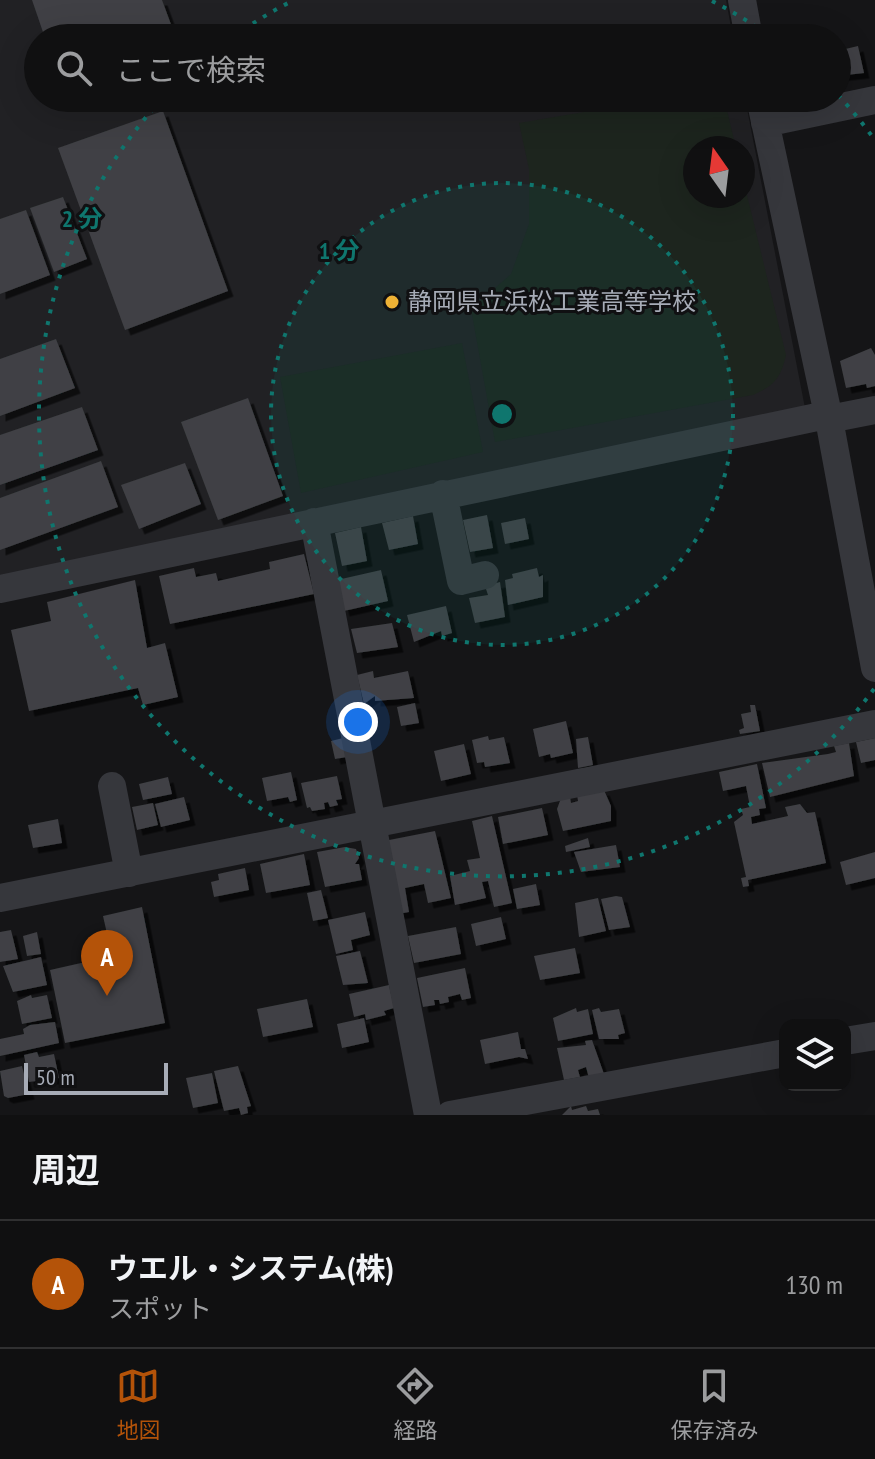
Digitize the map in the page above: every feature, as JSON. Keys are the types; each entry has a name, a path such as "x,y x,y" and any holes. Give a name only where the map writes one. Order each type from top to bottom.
{"street":[{"path":"742,0 746,24"},
{"path":"851,102 875,100"},
{"path":"762,112 829,419 875,668"},
{"path":"0,589 817,417 829,419 875,410"},
{"path":"443,494 461,581 485,575"},
{"path":"314,522 428,1115"},
{"path":"0,898 875,724"},
{"path":"112,786 129,873"},
{"path":"851,1040 875,1036"},
{"path":"450,1115 779,1054"}],"shaded area":[{"name":"静岡県立浜松工業高等学校","path":"0,0 726,0 730,24 24,24 24,112 748,112 752,136 683,136 683,208 755,208 755,150 805,408 0,578"},
{"path":"584,112 727,112 733,136 683,136 683,208 750,208 786,355 779,375 753,395 495,442 471,309 511,274 529,224 529,169 519,123"},
{"path":"462,343 483,452 301,493 280,377"}],"building":[{"path":"32,0 162,0 171,24 40,24"},
{"path":"858,46 864,73 851,74 851,48"},
{"path":"163,112 228,291 125,330 58,148"},
{"path":"63,197 87,259 54,272 30,208"},
{"path":"26,210 50,275 0,294 0,219"},
{"path":"56,339 75,388 0,416 0,359"},
{"path":"871,348 875,355 875,386 867,388 866,384 846,388 840,361"},
{"path":"248,398 283,496 218,520 181,422"},
{"path":"82,407 98,450 0,485 0,435"},
{"path":"101,461 118,507 0,550 0,498"},
{"path":"185,463 201,504 139,529 121,485"},
{"path":"487,515 493,548 470,552 463,520"},
{"path":"413,516 418,544 389,550 382,523"},
{"path":"525,518 529,539 505,544 501,523"},
{"path":"361,527 367,561 342,566 335,533"},
{"path":"304,554 314,594 170,624 159,576 194,568 196,577 216,573 218,581 270,569 269,562"},
{"path":"537,568 539,577 543,575 543,597 508,605 505,580 513,578 512,574"},
{"path":"381,570 388,601 344,611 337,580"},
{"path":"135,580 147,648 165,643 178,697 143,705 138,688 29,711 11,630 51,621 47,602"},
{"path":"500,582 505,617 475,623 469,598 488,595 485,586"},
{"path":"446,606 452,633 442,636 441,631 414,642 407,615"},
{"path":"392,623 398,647 357,653 351,629"},
{"path":"373,671 374,678 408,671 414,698 375,701 375,696 364,704 357,675"},
{"path":"415,703 419,723 401,726 397,707"},
{"path":"750,705 755,705 760,731 740,734 739,730 744,728 741,714 751,712"},
{"path":"566,721 573,753 539,757 533,729"},
{"path":"488,736 489,740 504,737 510,763 485,767 484,762 477,763 472,740"},
{"path":"588,737 593,765 578,768 576,739"},
{"path":"343,738 347,757 335,759 331,741"},
{"path":"875,738 875,760 861,763 856,742"},
{"path":"849,743 854,776 770,797 762,763 828,754 836,752 834,746"},
{"path":"464,744 471,774 441,781 434,751"},
{"path":"757,764 766,808 759,809 760,815 751,817 752,824 788,816 785,807 800,804 807,813 815,812 826,863 748,880 749,886 743,887 741,878 746,877 734,822 743,815 741,809 750,807 746,786 723,791 719,772"},
{"path":"291,772 297,800 290,802 288,797 267,801 262,778"},
{"path":"337,776 342,799 336,800 338,805 330,807 328,802 324,803 325,809 312,811 310,807 307,808 301,783"},
{"path":"168,777 172,794 143,800 139,784"},
{"path":"604,790 611,806 611,821 563,831 557,809 561,798 570,796 571,803 578,801 577,795"},
{"path":"184,797 190,820 161,827 155,804"},
{"path":"153,803 158,825 137,830 132,807"},
{"path":"542,808 548,835 503,844 498,817"},
{"path":"492,816 512,903 494,907 488,881 482,882 486,898 455,905 450,876 470,871 467,860 480,858 472,821"},
{"path":"58,819 62,843 33,848 28,825"},
{"path":"435,831 451,898 428,903 424,884 405,888 409,912 398,914 384,841"},
{"path":"588,838 590,847 566,852 565,846"},
{"path":"616,845 620,867 581,872 574,852"},
{"path":"345,847 356,849 359,858 355,864 359,864 362,880 325,887 317,852"},
{"path":"875,852 875,878 846,885 840,862"},
{"path":"304,854 310,885 266,893 260,864"},
{"path":"245,868 249,890 214,897 211,882 219,880 218,874"},
{"path":"536,884 540,905 517,909 513,889"},
{"path":"321,890 328,918 313,921 307,893"},
{"path":"622,897 630,927 609,930 601,899"},
{"path":"598,898 606,931 579,937 575,903"},
{"path":"142,907 165,1023 65,1043 50,970 112,956 103,916"},
{"path":"365,912 370,935 351,940 353,950 336,954 328,920"},
{"path":"501,917 506,939 476,946 471,924"},
{"path":"456,927 461,954 414,963 408,936"},
{"path":"11,930 18,959 0,962 0,932"},
{"path":"37,932 41,954 27,956 23,936"},
{"path":"575,948 580,973 540,980 534,956"},
{"path":"360,951 368,983 343,985 336,956"},
{"path":"41,957 47,985 13,992 3,966"},
{"path":"465,968 471,998 462,1000 460,994 448,997 449,1002 440,1004 439,1000 434,1000 435,1005 423,1007 417,978"},
{"path":"389,985 394,1008 384,1011 386,1015 366,1020 365,1014 354,1017 349,994"},
{"path":"31,995 32,998 47,995 52,1018 22,1024 17,1001"},
{"path":"307,999 313,1027 263,1037 257,1009"},
{"path":"576,1008 577,1012 588,1009 593,1034 558,1041 553,1018"},
{"path":"599,1008 601,1012 619,1009 625,1033 618,1035 619,1039 599,1039 592,1010"},
{"path":"364,1018 369,1042 342,1048 337,1024"},
{"path":"55,1022 59,1043 0,1056 0,1039 24,1034 23,1029 30,1025"},
{"path":"518,1032 521,1049 525,1049 528,1059 519,1057 485,1064 480,1040"},
{"path":"592,1040 604,1074 589,1078 586,1067 578,1070 580,1077 564,1080 557,1048 586,1045 585,1041"},
{"path":"37,1052 39,1057 54,1054 59,1078 29,1082 24,1055"},
{"path":"22,1066 29,1094 4,1096 0,1071"},
{"path":"238,1066 251,1106 247,1107 248,1113 241,1115 239,1108 224,1111 214,1071"},
{"path":"212,1073 218,1103 193,1108 186,1078"},
{"path":"571,1106 572,1110 586,1106 588,1111 598,1109 600,1115 562,1115"}],"place":[{"name":"静岡県立浜松工業高等学校","path":"392,302"},
{"name":"ウエル・システム(株)","path":"107,996"}]}
